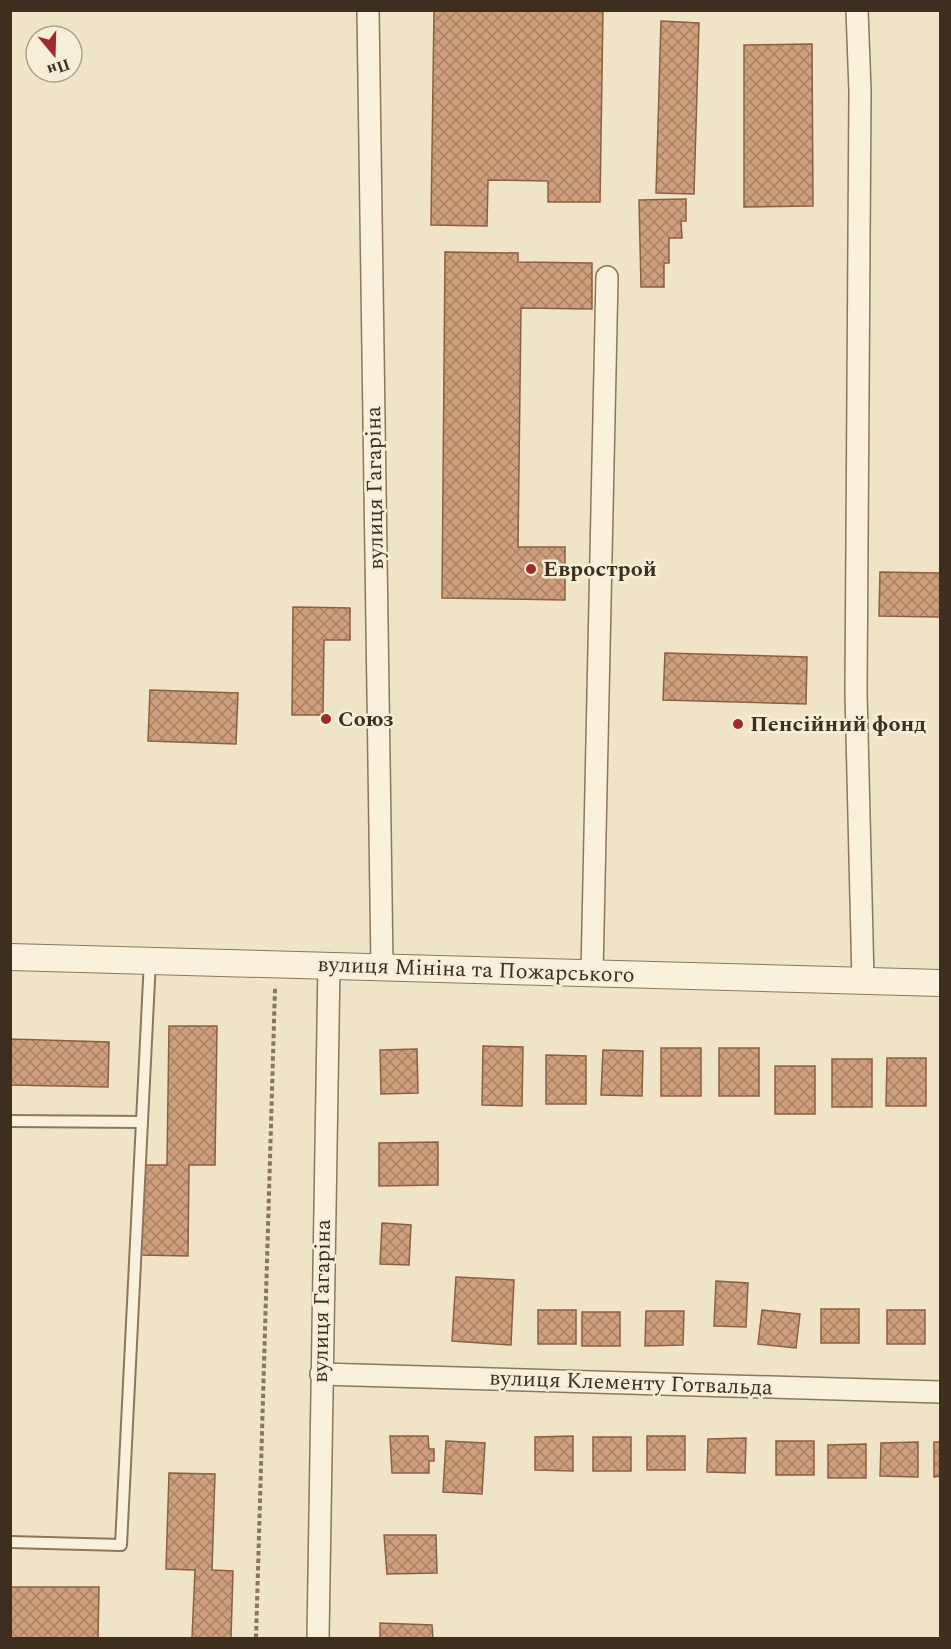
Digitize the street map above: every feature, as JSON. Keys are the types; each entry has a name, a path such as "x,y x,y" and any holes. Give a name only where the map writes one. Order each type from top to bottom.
{"street":[{"name":"вулиця Гагаріна","path":"368,10 382,966"},
{"path":"857,10 860,103 856,692 863,981"},
{"path":"592,974 607,277"},
{"name":"вулиця Мініна та Пожарського","path":"10,957 329,964 592,974 940,983"},
{"name":"вулиця Гагаріна","path":"318,1638 329,964"},
{"name":"вулиця Клементу Готвальда","path":"321,1374 940,1392"}],"lane":[{"path":"10,1542 121,1545 150,960"},
{"path":"10,1121 142,1122"}],"path":[{"path":"256,1638 276,963"}],"building":[{"path":"434,10 603,10 600,202 548,202 548,181 488,180 487,226 431,225"},
{"path":"661,21 699,23 694,194 656,193"},
{"path":"812,44 813,206 744,207 744,45"},
{"path":"686,199 686,221 681,221 682,238 669,238 669,263 664,263 664,287 641,287 639,200"},
{"path":"445,252 518,253 518,262 592,263 592,309 521,308 518,547 565,547 565,600 442,598"},
{"path":"880,572 940,573 940,617 879,616"},
{"path":"293,607 350,608 350,640 324,640 323,715 292,715"},
{"path":"665,653 807,657 806,704 663,700"},
{"path":"150,690 238,693 236,744 148,741"},
{"path":"169,1026 217,1026 215,1165 189,1165 188,1256 141,1255 142,1165 167,1165"},
{"path":"10,1039 109,1042 108,1087 10,1085"},
{"path":"483,1046 523,1047 522,1106 482,1105"},
{"path":"661,1048 701,1048 701,1096 661,1096"},
{"path":"719,1048 759,1048 759,1096 719,1096"},
{"path":"417,1049 418,1093 381,1094 380,1050"},
{"path":"603,1050 643,1051 642,1096 601,1095"},
{"path":"546,1055 586,1056 586,1104 546,1104"},
{"path":"887,1058 926,1058 926,1106 886,1106"},
{"path":"832,1059 872,1059 872,1107 832,1107"},
{"path":"775,1066 815,1066 815,1114 775,1114"},
{"path":"438,1142 438,1185 379,1186 379,1143"},
{"path":"382,1223 411,1225 409,1265 380,1264"},
{"path":"456,1277 514,1280 511,1345 452,1341"},
{"path":"716,1281 748,1283 746,1327 714,1326"},
{"path":"821,1309 859,1309 859,1343 821,1343"},
{"path":"538,1310 576,1310 576,1344 538,1344"},
{"path":"762,1310 800,1314 796,1348 758,1344"},
{"path":"887,1310 925,1310 925,1344 887,1344"},
{"path":"646,1311 684,1311 683,1345 645,1346"},
{"path":"582,1312 620,1312 620,1346 582,1346"},
{"path":"390,1436 428,1436 429,1449 434,1449 434,1461 429,1461 429,1473 392,1473"},
{"path":"573,1436 573,1471 535,1470 535,1437"},
{"path":"647,1436 685,1436 685,1470 647,1470"},
{"path":"593,1437 631,1437 631,1471 593,1471"},
{"path":"746,1438 745,1473 707,1472 708,1439"},
{"path":"446,1441 485,1443 482,1494 443,1492"},
{"path":"776,1441 814,1441 814,1475 776,1475"},
{"path":"918,1442 918,1477 880,1476 881,1443"},
{"path":"934,1442 940,1442 940,1476 934,1477"},
{"path":"866,1444 866,1478 828,1478 828,1445"},
{"path":"169,1473 215,1474 212,1570 233,1571 231,1638 192,1638 195,1570 166,1569"},
{"path":"384,1535 436,1535 437,1573 387,1574"},
{"path":"10,1587 99,1587 98,1638 10,1638"},
{"path":"380,1623 432,1625 433,1638 380,1638"}],"place":[{"name":"Еврострой","path":"531,569"},
{"name":"Союз","path":"326,719"},
{"name":"Пенсійний фонд","path":"738,724"}]}
